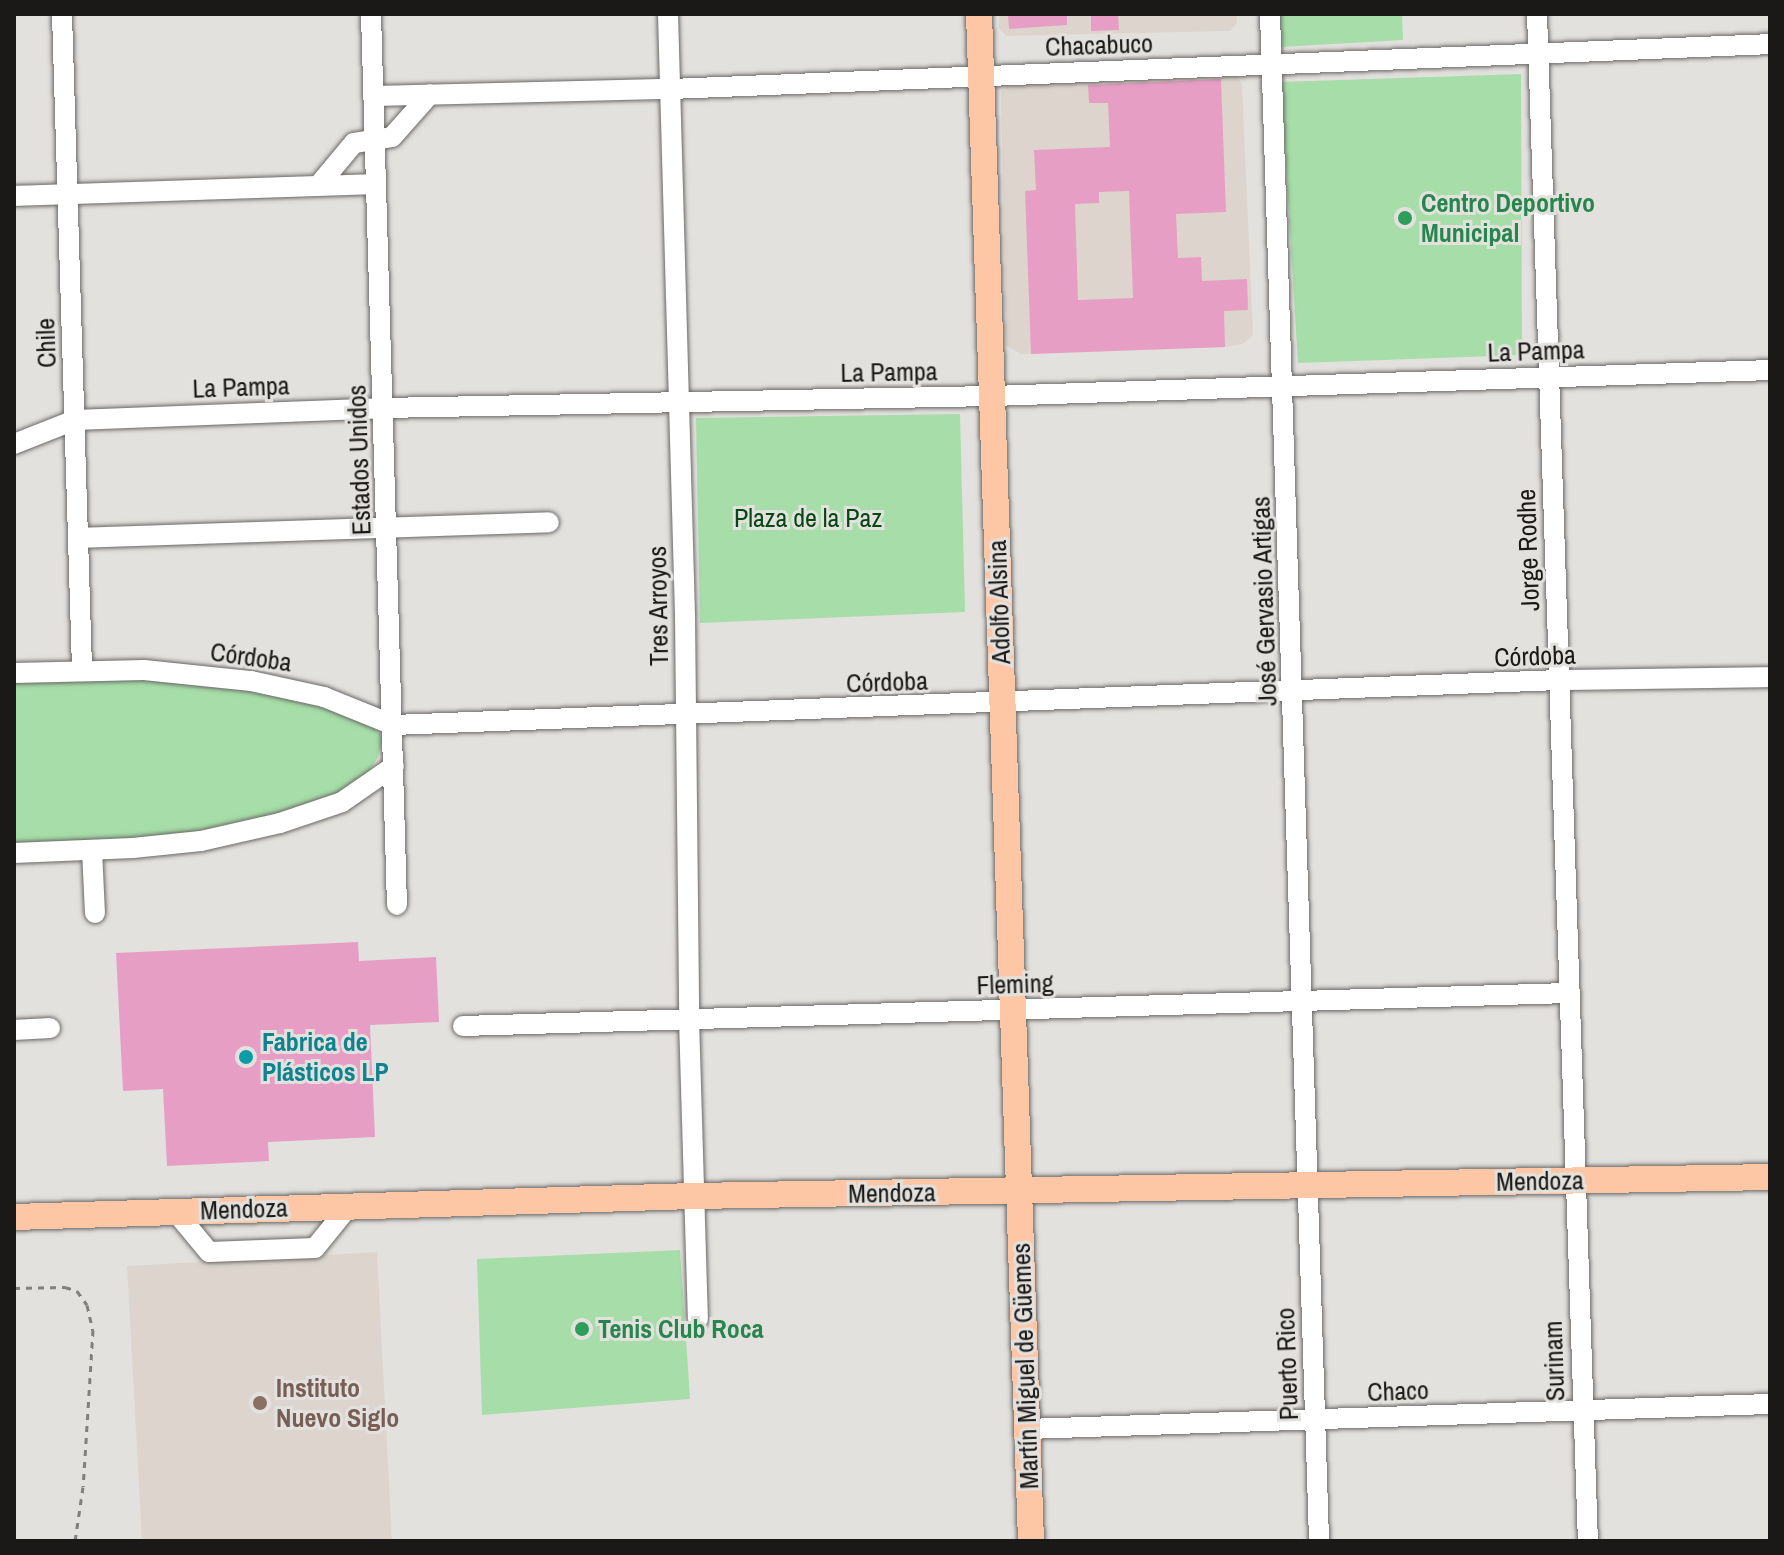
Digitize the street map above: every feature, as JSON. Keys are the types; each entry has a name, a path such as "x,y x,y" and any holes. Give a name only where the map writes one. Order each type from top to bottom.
{"main road":[{"name":"Adolfo Alsina","path":"979,14 1018,1191"},
{"name":"Mendoza","path":"14,1217 694,1196 1770,1177"},
{"name":"Martín Miguel de Güemes","path":"1018,1191 1027,1429 1027,1540"}],"street":[{"name":"Chile","path":"62,14 82,669"},
{"name":"Estados Unidos","path":"371,14 397,905"},
{"name":"Tres Arroyos","path":"668,14 687,714 689,1019 698,1319"},
{"name":"José Gervasio Artigas","path":"1270,14 1308,1186"},
{"name":"Jorge Rodhe","path":"1537,14 1573,1180"},
{"name":"Chacabuco","path":"374,96 671,89 1770,44"},
{"path":"318,186 354,143 392,137 430,94"},
{"path":"14,196 376,184"},
{"name":"La Pampa","path":"14,444 75,420 383,408 992,396 1770,370"},
{"path":"78,538 549,522"},
{"name":"Córdoba","path":"14,673 82,669 144,670 292,689 393,725 1002,704 1558,680 1770,677"},
{"path":"14,853 201,841 280,823 342,802 394,766"},
{"path":"92,850 95,913"},
{"name":"Fleming","path":"463,1026 1568,993"},
{"path":"14,1030 50,1028"},
{"name":"Surinam","path":"1573,1180 1588,1541"},
{"name":"Puerto Rico","path":"1308,1186 1319,1541"},
{"path":"175,1211 209,1252 315,1248 349,1206"},
{"name":"Chaco","path":"1027,1429 1770,1404"}],"path":[{"path":"14,1288 65,1287 77,1291 87,1305 90,1317 93,1359 83,1487 75,1541"}],"shaded area":[{"path":"999,14 1237,14 1237,23 1230,31 1006,36 999,29"},
{"path":"1234,73 1242,84 1253,335 1243,344 1225,347 1021,354 1006,346 1001,91 1007,85"},
{"name":"Instituto Nuevo Siglo","path":"377,1252 392,1541 142,1541 127,1266"}],"green space":[{"path":"1279,14 1402,14 1403,40 1281,47"},
{"name":"Centro Deportivo Municipal","path":"1521,74 1522,355 1298,363 1281,82"},
{"name":"Plaza de la Paz","path":"960,414 965,612 700,623 696,418"},
{"path":"82,670 291,692 374,727 383,737 378,757 364,779 340,799 200,837 14,849 14,678"},
{"name":"Tenis Club Roca","path":"680,1250 690,1399 482,1415 477,1259"}],"building":[{"path":"1008,14 1067,14 1067,25 1009,29"},
{"path":"1091,14 1118,14 1119,30 1091,31"},
{"path":"1221,79 1226,212 1176,214 1178,258 1201,257 1202,281 1247,279 1248,310 1224,311 1225,347 1031,354 1025,191 1036,190 1034,150 1110,147 1108,103 1089,103 1088,85","holes":["1129,191 1133,298 1078,300 1075,204 1099,203 1099,192"]},
{"name":"Fabrica de Plásticos LP","path":"358,942 359,961 436,957 439,1022 370,1025 375,1137 268,1142 269,1161 167,1166 163,1089 123,1091 116,953"}],"place":[{"name":"Centro Deportivo Municipal","path":"1405,218"},
{"name":"Fabrica de Plásticos LP","path":"246,1057"},
{"name":"Tenis Club Roca","path":"582,1329"},
{"name":"Instituto Nuevo Siglo","path":"260,1403"}]}
